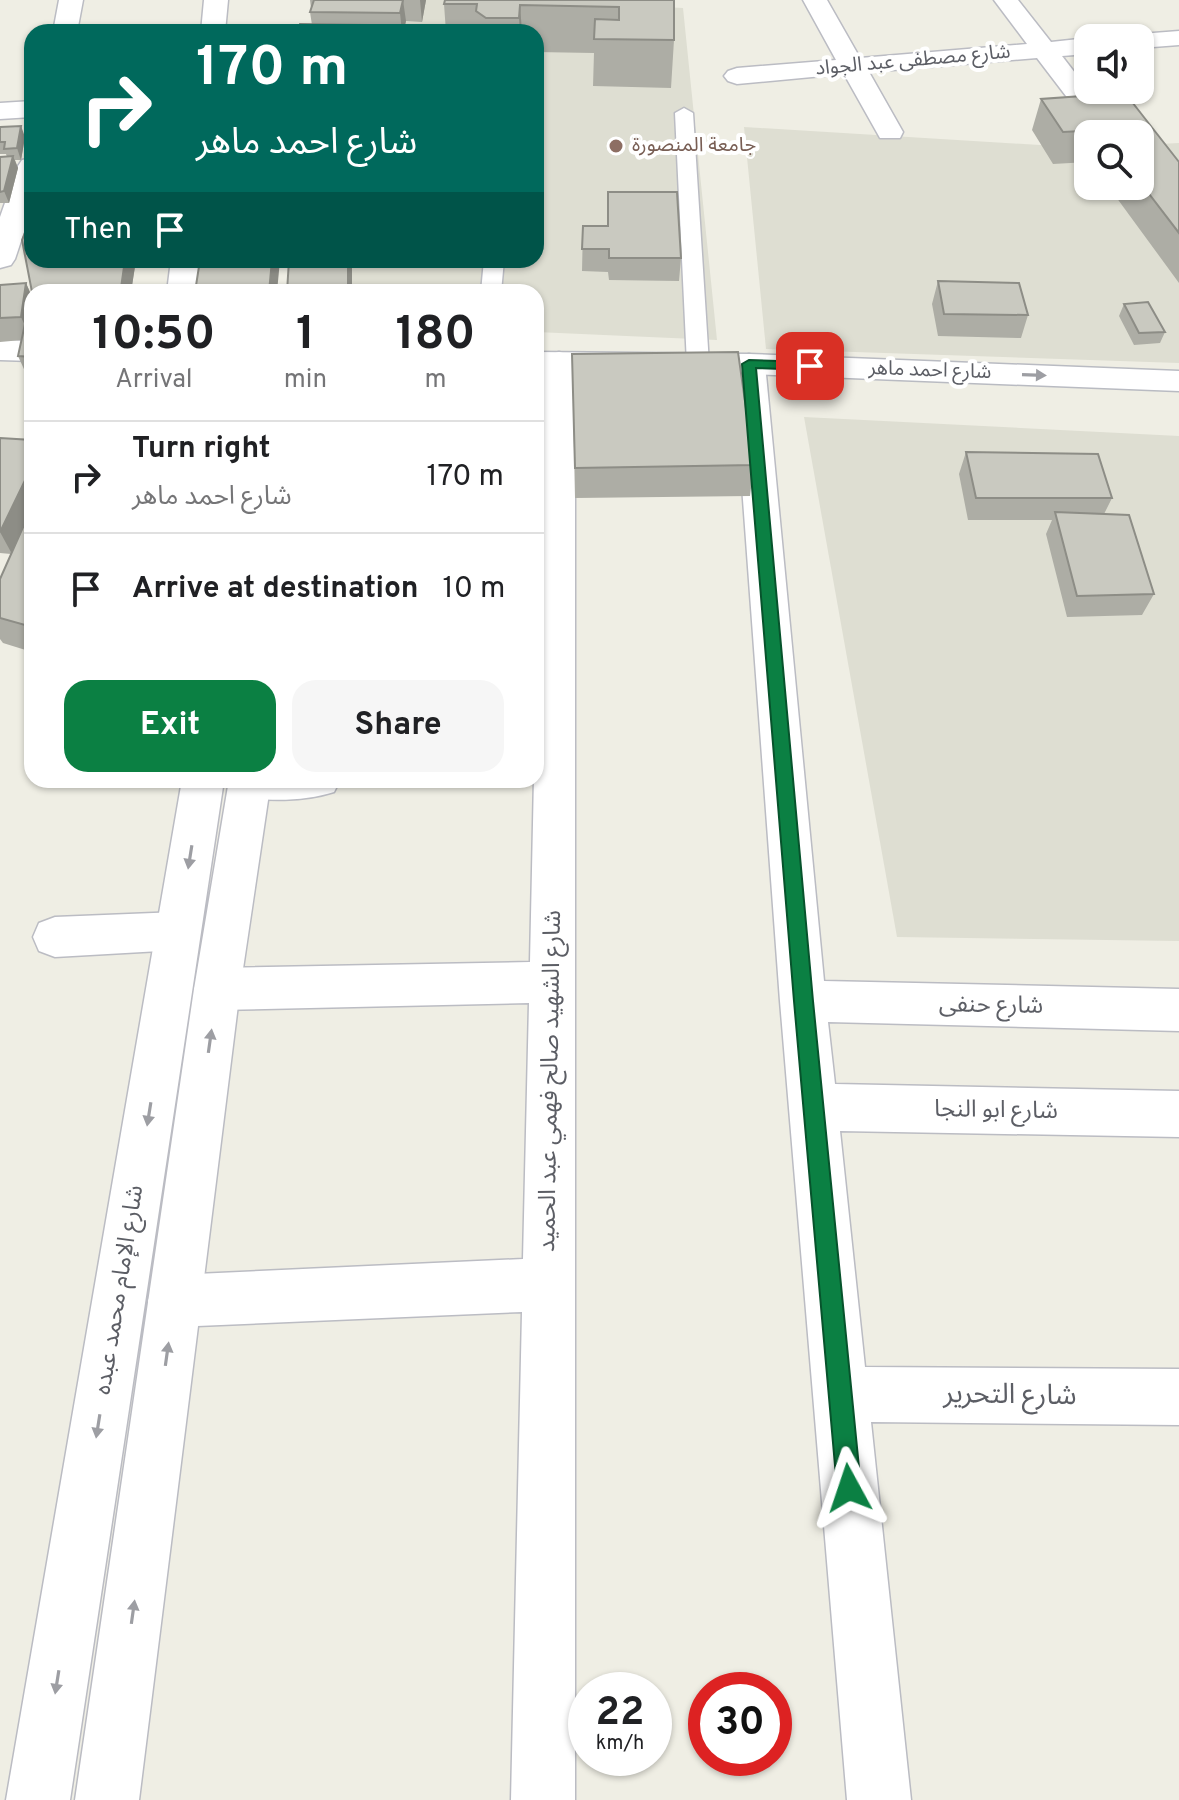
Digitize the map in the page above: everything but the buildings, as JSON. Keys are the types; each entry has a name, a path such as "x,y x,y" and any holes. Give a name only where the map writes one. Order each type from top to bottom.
{"street":[{"path":"66,24 71,0"},
{"path":"214,24 216,0"},
{"path":"815,0 890,132"},
{"path":"1006,0 1098,120"},
{"path":"1154,40 1179,38"},
{"name":"شارع مصطفى عبد الجواد","path":"737,76 1074,47"},
{"path":"0,111 24,110"},
{"path":"0,259 24,189"},
{"path":"0,350 24,351"},
{"name":"شارع احمد ماهر","path":"547,362 749,364 1179,381"},
{"name":"شارع الشهيد صالح فهمي عبد الحميد","path":"543,1800 552,982 545,773 547,362"},
{"path":"749,364 803,1001 879,1800"},
{"name":"شارع الإمام محمد عبده","path":"38,1800 178,931 231,788"},
{"path":"107,1800 217,989 233,788"},
{"path":"55,937 178,931"},
{"path":"217,989 552,982"},
{"name":"شارع حنفى","path":"803,1001 1179,1010"},
{"name":"شارع ابو النجا","path":"814,1107 1179,1114"},
{"path":"174,1301 549,1284"},
{"name":"شارع التحرير","path":"841,1394 1179,1397"}],"lane":[{"path":"684,113 698,364"}],"shaded area":[{"name":"جامعة المنصورة","path":"324,0 515,0 683,8 717,340 544,332 544,284 293,284 294,268 544,268 544,24 316,24"},
{"path":"744,127 1074,147 1074,200 1154,200 1154,144 1179,143 1179,363 766,349"},
{"path":"804,417 1179,436 1179,941 897,937"}],"place":[{"name":"جامعة المنصورة","path":"616,146"}],"route":[{"path":"810,366 749,364 803,1001 849,1488"}]}
